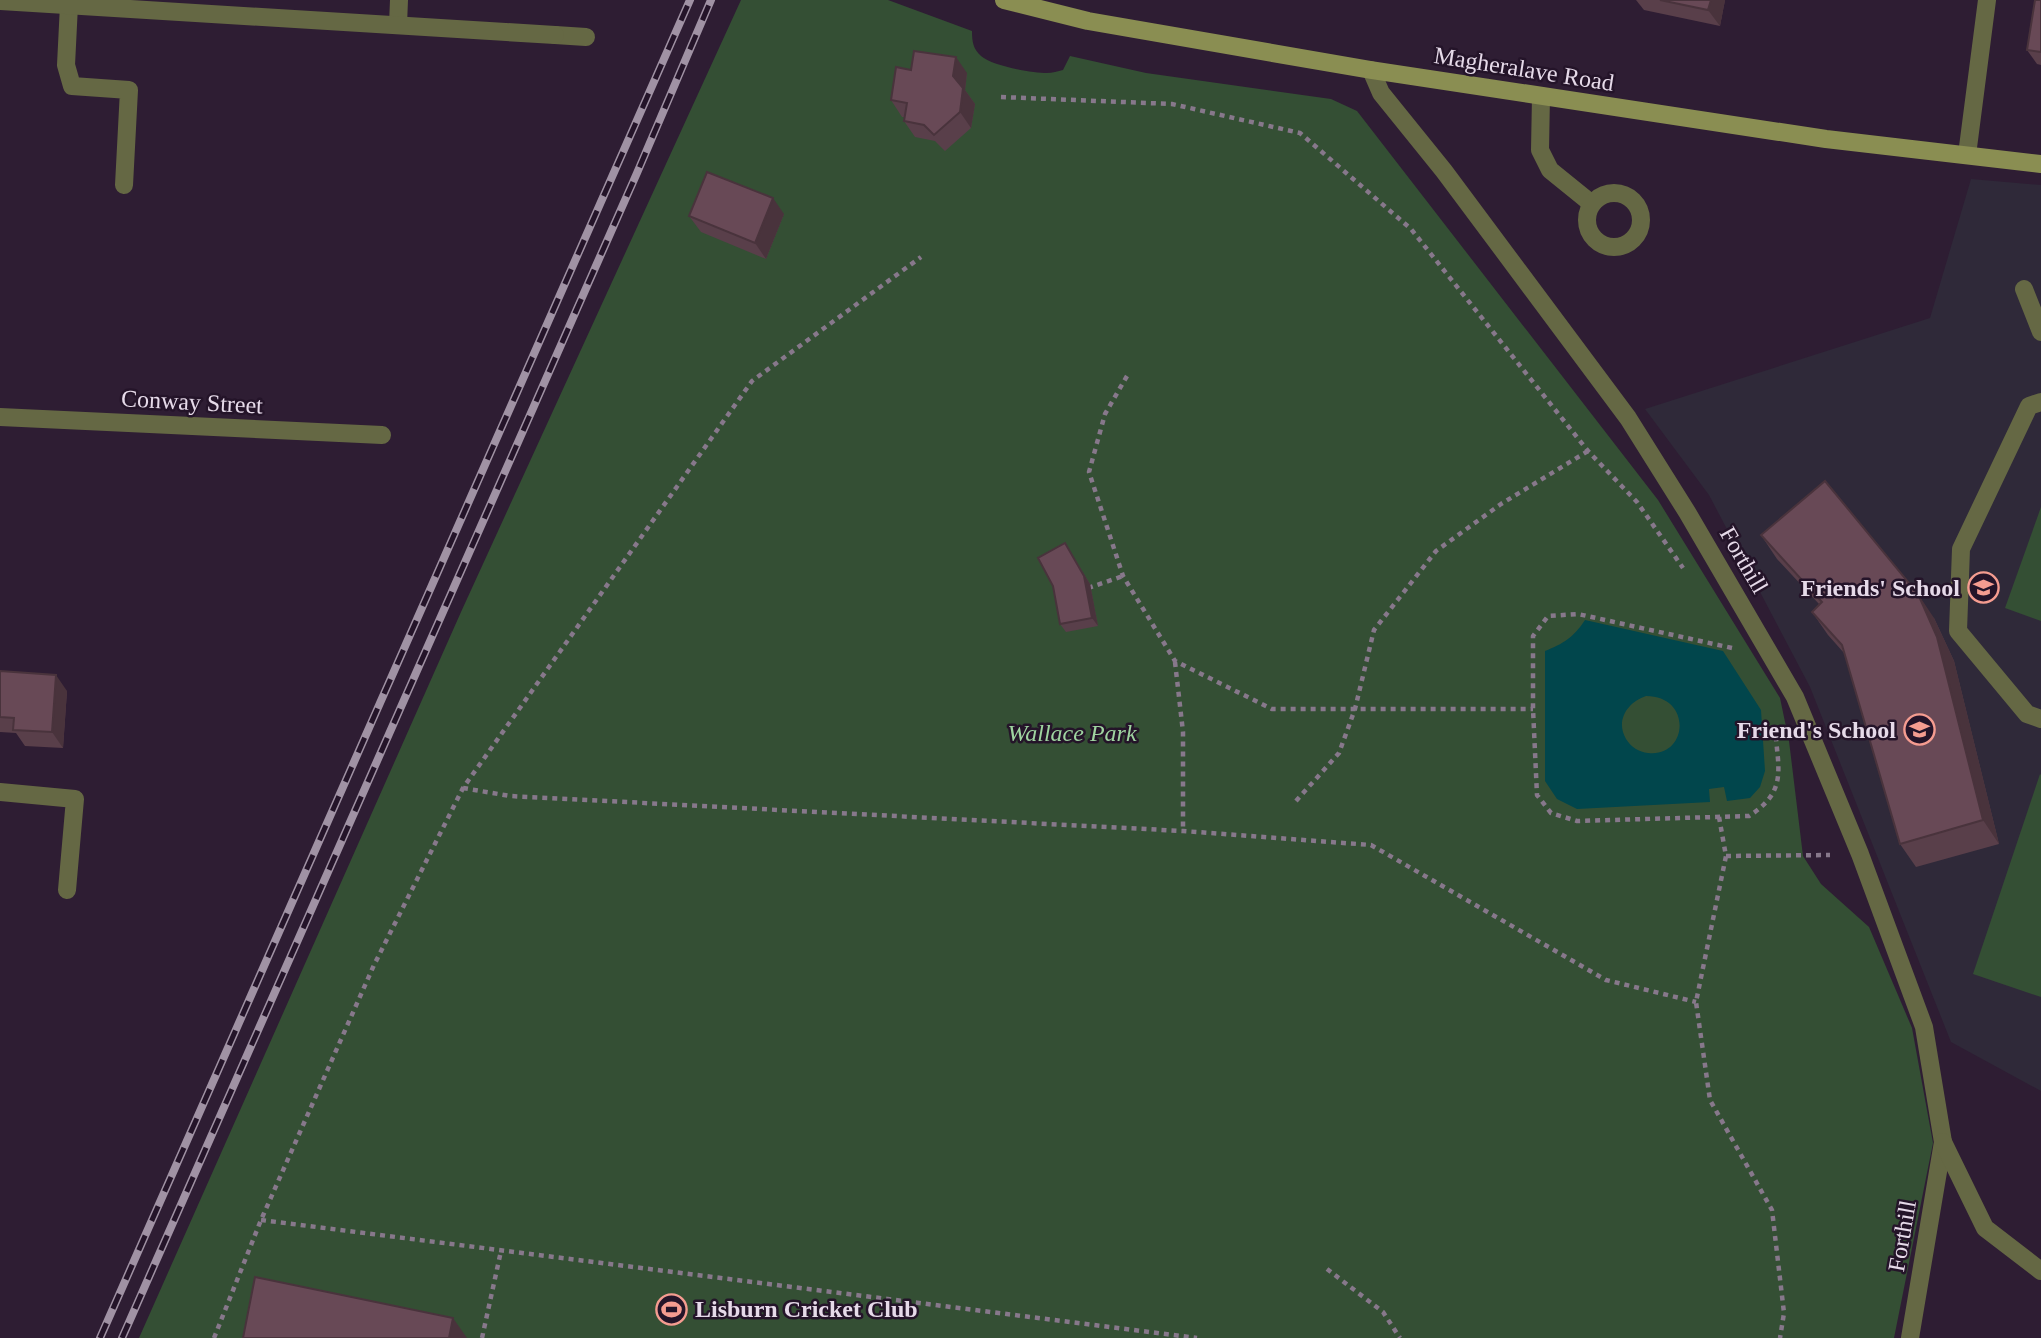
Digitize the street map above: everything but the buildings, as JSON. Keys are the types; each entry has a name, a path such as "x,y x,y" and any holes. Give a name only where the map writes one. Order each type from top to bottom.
{"street":[{"path":"398,25 399,0"},
{"name":"Magheralave Road","path":"1004,0 1224,46 1371,70 1826,139 2041,164"},
{"path":"1966,155 1987,0"},
{"path":"0,1 586,37"},
{"path":"69,5 66,65 72,86 129,90 124,185"},
{"name":"Forthill","path":"1371,70 1381,93 1444,171 1628,418 1687,512 1795,697 1860,854 1924,1027 1943,1142 1986,1228 2041,1271"},
{"path":"1541,96 1540,150 1550,170 1592,204"},
{"path":"2024,289 2041,332"},
{"path":"2041,402 2029,406 1961,548 1958,631 2027,714 2041,719"},
{"name":"Conway Street","path":"0,417 382,435"},
{"path":"0,792 75,799 67,890"},
{"name":"Forthill","path":"1910,1338 1943,1142"}],"path":[{"path":"1001,97 1172,104 1300,133 1411,229 1588,451 1637,502 1689,576"},
{"path":"214,1338 261,1220 374,965 463,788 752,382 921,257"},
{"path":"1127,376 1105,414 1089,472 1123,576 1175,661 1184,732 1183,831"},
{"path":"1296,801 1339,753 1355,709 1374,630 1436,551 1501,504 1588,451"},
{"path":"1079,591 1123,576"},
{"path":"1734,640 1742,651 1578,614 1548,616 1533,636 1537,795 1551,813 1577,821 1749,816 1766,805 1779,782 1775,726"},
{"path":"1175,661 1272,709 1533,709"},
{"path":"463,788 510,796 1183,831 1371,845 1606,980 1696,1002"},
{"path":"1719,817 1726,856 1696,1002 1710,1100 1772,1210 1784,1313 1780,1338"},
{"path":"1726,856 1860,854"},
{"path":"261,1220 1197,1338"},
{"path":"482,1338 501,1251"},
{"path":"1327,1269 1383,1312 1400,1338"}],"shaded area":[{"path":"1971,179 2041,185 2041,1091 1951,1042 1810,687 1709,495 1645,409 1930,318"},
{"path":"1585,620 1723,651 1761,710 1765,771 1760,787 1750,798 1727,801 1724,787 1709,789 1710,802 1577,809 1557,799 1545,781 1545,651 1568,639","holes":["1646,696 1661,699 1672,706 1678,715 1680,726 1677,737 1671,746 1661,752 1641,752 1633,747 1623,732 1625,713 1629,707"]}],"green space":[{"name":"Wallace Park","path":"741,0 888,0 972,31 976,51 981,56 1012,68 1040,73 1063,70 1070,56 1146,73 1331,99 1357,111 1658,500 1780,698 1789,741 1803,856 1821,884 1869,927 1912,1028 1933,1143 1894,1338 139,1338 461,612"},
{"path":"2041,507 2041,621 2005,608"},
{"path":"2041,775 2041,997 1973,974"}],"railway":[{"path":"100,1338 690,0"},
{"path":"122,1338 711,0"}],"place":[{"name":"Friends' School","path":"1983,588"},
{"name":"Friend's School","path":"1919,730"},
{"name":"Lisburn Cricket Club","path":"672,1309"}]}
